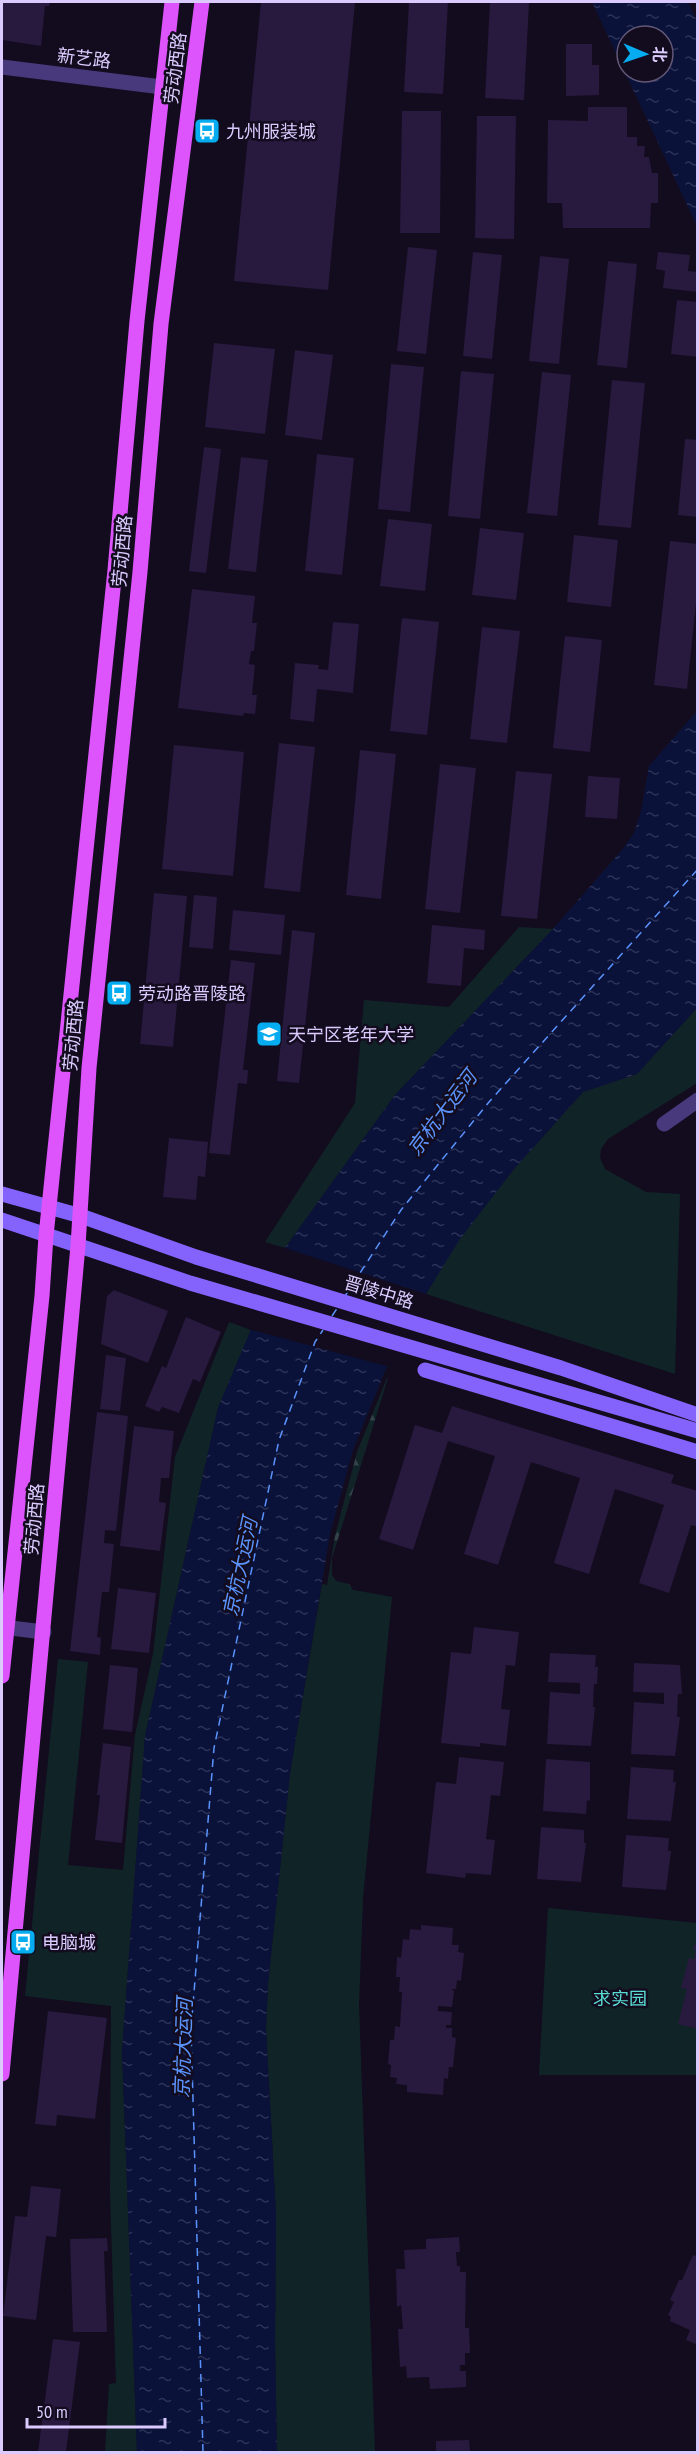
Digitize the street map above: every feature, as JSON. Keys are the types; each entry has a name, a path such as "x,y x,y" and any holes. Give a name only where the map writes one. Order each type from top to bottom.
{"main road":[{"name":"劳动西路","path":"2,1676 4,1628 41,1308 45,1236 115,570 137,321 172,2"},
{"name":"劳动西路","path":"2,2074 81,1216 89,1068 140,572 161,324 202,2"},
{"name":"晋陵中路","path":"2,1194 49,1206 196,1257 561,1368 698,1415"},
{"path":"2,1220 190,1283 698,1431"},
{"path":"425,1370 698,1452"}],"street":[{"name":"新艺路","path":"2,68 162,87"},
{"path":"664,1124 698,1100"},
{"path":"4,1628 44,1632"}],"green space":[{"path":"519,927 553,929 395,1095 285,1248 265,1242 355,1103 364,1000 449,1007"},
{"path":"697,1008 697,1083 608,1139 601,1149 600,1158 605,1169 646,1192 680,1194 675,1374 426,1294 459,1239 514,1169 583,1092 637,1074"},
{"path":"229,1322 251,1330 218,1408 145,1736 122,2051 137,2452 105,2452 109,2384 116,2383 110,2193 111,2006 25,1996 58,1659 88,1662 68,1865 123,1870 135,1735 153,1654 175,1457"},
{"path":"387,1378 332,1558 332,1575 336,1581 349,1584 352,1588 348,1606 311,1683 335,1536 357,1452"},
{"path":"322,1584 392,1597 363,1898 359,2005 375,2452 277,2452 276,2214 266,2028 268,1984 290,1773"},
{"name":"求实园","path":"548,1908 697,1923 697,2075 539,2075"}],"water":[{"path":"592,2 688,2 698,23 697,226 630,84 675,84 675,24 615,24 615,51"},
{"name":"京杭大运河","path":"697,711 697,1008 637,1074 583,1092 514,1169 460,1239 426,1294 385,1371 353,1450 330,1534 290,1773 268,1984 266,2028 276,2214 277,2452 137,2452 122,2051 145,1736 218,1408 285,1248 395,1095 553,929 621,851 634,833 641,811 649,766"}],"pier":[{"path":"282,1247 429,1295 390,1367 248,1329"}],"building":[{"path":"2,2 50,2 49,6 45,6 41,46 2,40"},
{"path":"261,2 355,2 328,290 234,281"},
{"path":"409,2 448,2 443,94 404,92"},
{"path":"490,2 529,2 524,100 485,98"},
{"path":"566,44 592,44 592,65 599,65 599,95 566,96"},
{"path":"588,107 627,107 627,137 637,137 637,146 645,146 644,157 649,157 652,173 658,173 658,203 651,203 650,228 563,228 562,203 547,203 548,120 588,121"},
{"path":"402,111 441,111 440,233 400,233"},
{"path":"477,116 516,116 514,239 475,238"},
{"path":"408,247 437,250 426,354 397,351"},
{"path":"473,252 502,255 492,359 463,356"},
{"path":"658,252 690,255 688,271 698,272 698,292 663,288 665,271 656,269"},
{"path":"540,256 569,259 559,364 529,361"},
{"path":"608,261 637,264 627,368 597,365"},
{"path":"677,300 698,302 698,357 671,354"},
{"path":"214,343 275,349 265,434 205,427"},
{"path":"295,350 333,355 322,440 285,435"},
{"path":"391,364 424,367 410,512 378,509"},
{"path":"461,371 494,374 480,519 448,516"},
{"path":"542,372 571,375 557,516 527,513"},
{"path":"612,380 645,383 631,528 598,525"},
{"path":"685,439 698,440 698,517 678,515"},
{"path":"204,447 221,449 206,573 189,571"},
{"path":"317,454 354,458 342,575 305,571"},
{"path":"241,457 268,460 256,572 228,569"},
{"path":"388,519 432,524 425,591 380,586"},
{"path":"480,528 524,533 516,600 472,595"},
{"path":"574,535 618,540 611,607 567,602"},
{"path":"670,541 698,544 698,584 687,689 654,685"},
{"path":"192,589 255,596 252,623 257,623 254,651 251,651 249,664 255,665 252,695 257,695 255,714 244,713 243,716 178,708"},
{"path":"402,618 439,622 427,735 390,731"},
{"path":"333,622 359,624 353,693 317,689 314,722 290,719 295,663 319,665 318,669 328,670"},
{"path":"482,627 520,631 507,743 470,739"},
{"path":"565,636 602,640 590,752 553,748"},
{"path":"279,743 315,747 300,892 264,888"},
{"path":"174,745 244,752 233,876 162,869"},
{"path":"360,750 396,754 381,899 346,895"},
{"path":"440,764 476,768 460,913 425,909"},
{"path":"516,771 552,774 537,919 501,916"},
{"path":"588,776 620,778 617,819 585,817"},
{"path":"154,893 187,896 173,1047 140,1044"},
{"path":"194,895 217,897 213,949 189,947"},
{"path":"233,910 285,915 281,955 229,950"},
{"path":"432,925 485,930 484,950 464,948 461,986 427,983"},
{"path":"292,930 315,933 299,1083 277,1081"},
{"path":"231,960 255,963 243,1070 248,1070 247,1084 238,1083 230,1155 209,1153"},
{"path":"169,1138 208,1142 205,1177 198,1176 196,1200 163,1197"},
{"path":"114,1290 168,1311 148,1363 101,1344 107,1296"},
{"path":"186,1317 221,1332 200,1382 193,1379 179,1413 162,1407 159,1412 145,1406 162,1366 166,1368"},
{"path":"106,1355 126,1358 120,1411 100,1409"},
{"path":"452,1406 674,1475 671,1483 698,1491 698,1527 691,1525 669,1593 639,1583 664,1505 615,1489 589,1574 554,1563 580,1478 531,1462 498,1565 464,1554 495,1456 448,1441 413,1550 379,1539 415,1425 442,1433"},
{"path":"97,1412 128,1416 116,1531 105,1530 104,1543 114,1544 109,1592 102,1592 97,1637 101,1638 100,1655 70,1651"},
{"path":"134,1426 174,1431 169,1478 161,1478 159,1502 166,1503 160,1551 120,1546"},
{"path":"118,1588 156,1593 149,1653 111,1649"},
{"path":"474,1627 519,1632 515,1666 506,1665 501,1709 510,1710 506,1746 480,1743 480,1747 441,1743 451,1652 471,1654"},
{"path":"550,1653 596,1655 595,1667 598,1667 597,1684 594,1684 593,1707 595,1707 591,1746 547,1744 550,1692 580,1694 580,1683 548,1682"},
{"path":"634,1663 680,1665 682,1694 678,1694 677,1717 680,1717 675,1756 631,1754 634,1702 664,1704 664,1693 633,1692"},
{"path":"110,1665 138,1668 132,1732 103,1729"},
{"path":"103,1743 131,1747 122,1843 95,1840"},
{"path":"459,1757 504,1762 500,1796 491,1795 486,1839 495,1840 491,1875 466,1873 465,1878 426,1873 436,1782 456,1784"},
{"path":"546,1759 590,1762 590,1801 587,1800 586,1814 543,1811"},
{"path":"631,1767 674,1770 673,1782 676,1782 671,1821 627,1819"},
{"path":"541,1827 584,1830 584,1843 586,1843 581,1882 537,1879"},
{"path":"626,1835 669,1838 668,1851 671,1851 666,1890 622,1887"},
{"path":"421,1925 453,1928 452,1945 459,1945 458,1952 464,1953 461,1981 457,1980 456,1989 451,1989 454,1991 452,2007 438,2006 438,2011 452,2012 451,2025 446,2025 446,2028 452,2028 452,2037 456,2038 453,2067 449,2067 448,2079 444,2078 443,2095 407,2092 407,2085 396,2084 397,2078 390,2077 391,2065 388,2064 390,2040 394,2040 395,2026 400,2027 402,1992 399,1992 400,1977 396,1977 397,1957 401,1958 403,1939 409,1940 410,1929 421,1930"},
{"path":"698,1936 698,2029 678,2024 687,1989 681,1988 689,1958 694,1959 696,1950 693,1950"},
{"path":"48,2011 107,2018 95,2119 57,2115 56,2126 35,2124"},
{"path":"31,2186 61,2189 56,2237 46,2236 36,2320 3,2316 15,2216 27,2217"},
{"path":"459,2237 460,2252 456,2252 457,2266 460,2266 460,2272 466,2272 465,2328 469,2328 470,2353 465,2353 465,2365 460,2365 460,2371 466,2371 466,2387 430,2389 429,2377 407,2378 406,2366 400,2367 398,2329 403,2329 401,2305 397,2307 396,2269 405,2269 404,2250 426,2249 426,2239"},
{"path":"107,2238 108,2251 104,2251 107,2332 73,2332 70,2239"},
{"path":"693,2255 698,2257 698,2345 686,2340 690,2330 670,2321 671,2317 668,2315 674,2302 670,2300"},
{"path":"53,2339 80,2342 66,2452 38,2452"},
{"path":"469,2440 470,2452 436,2452 436,2441"}],"ferry route":[{"path":"345,1296 401,1210 489,1102 698,869"},
{"path":"332,1316 338,1307"},
{"path":"203,2452 191,2029 214,1748 279,1440 315,1342 323,1330"}],"place":[{"name":"九州服装城","path":"207,131"},
{"name":"劳动路晋陵路","path":"119,993"},
{"name":"天宁区老年大学","path":"269,1034"},
{"name":"电脑城","path":"23,1942"}]}
